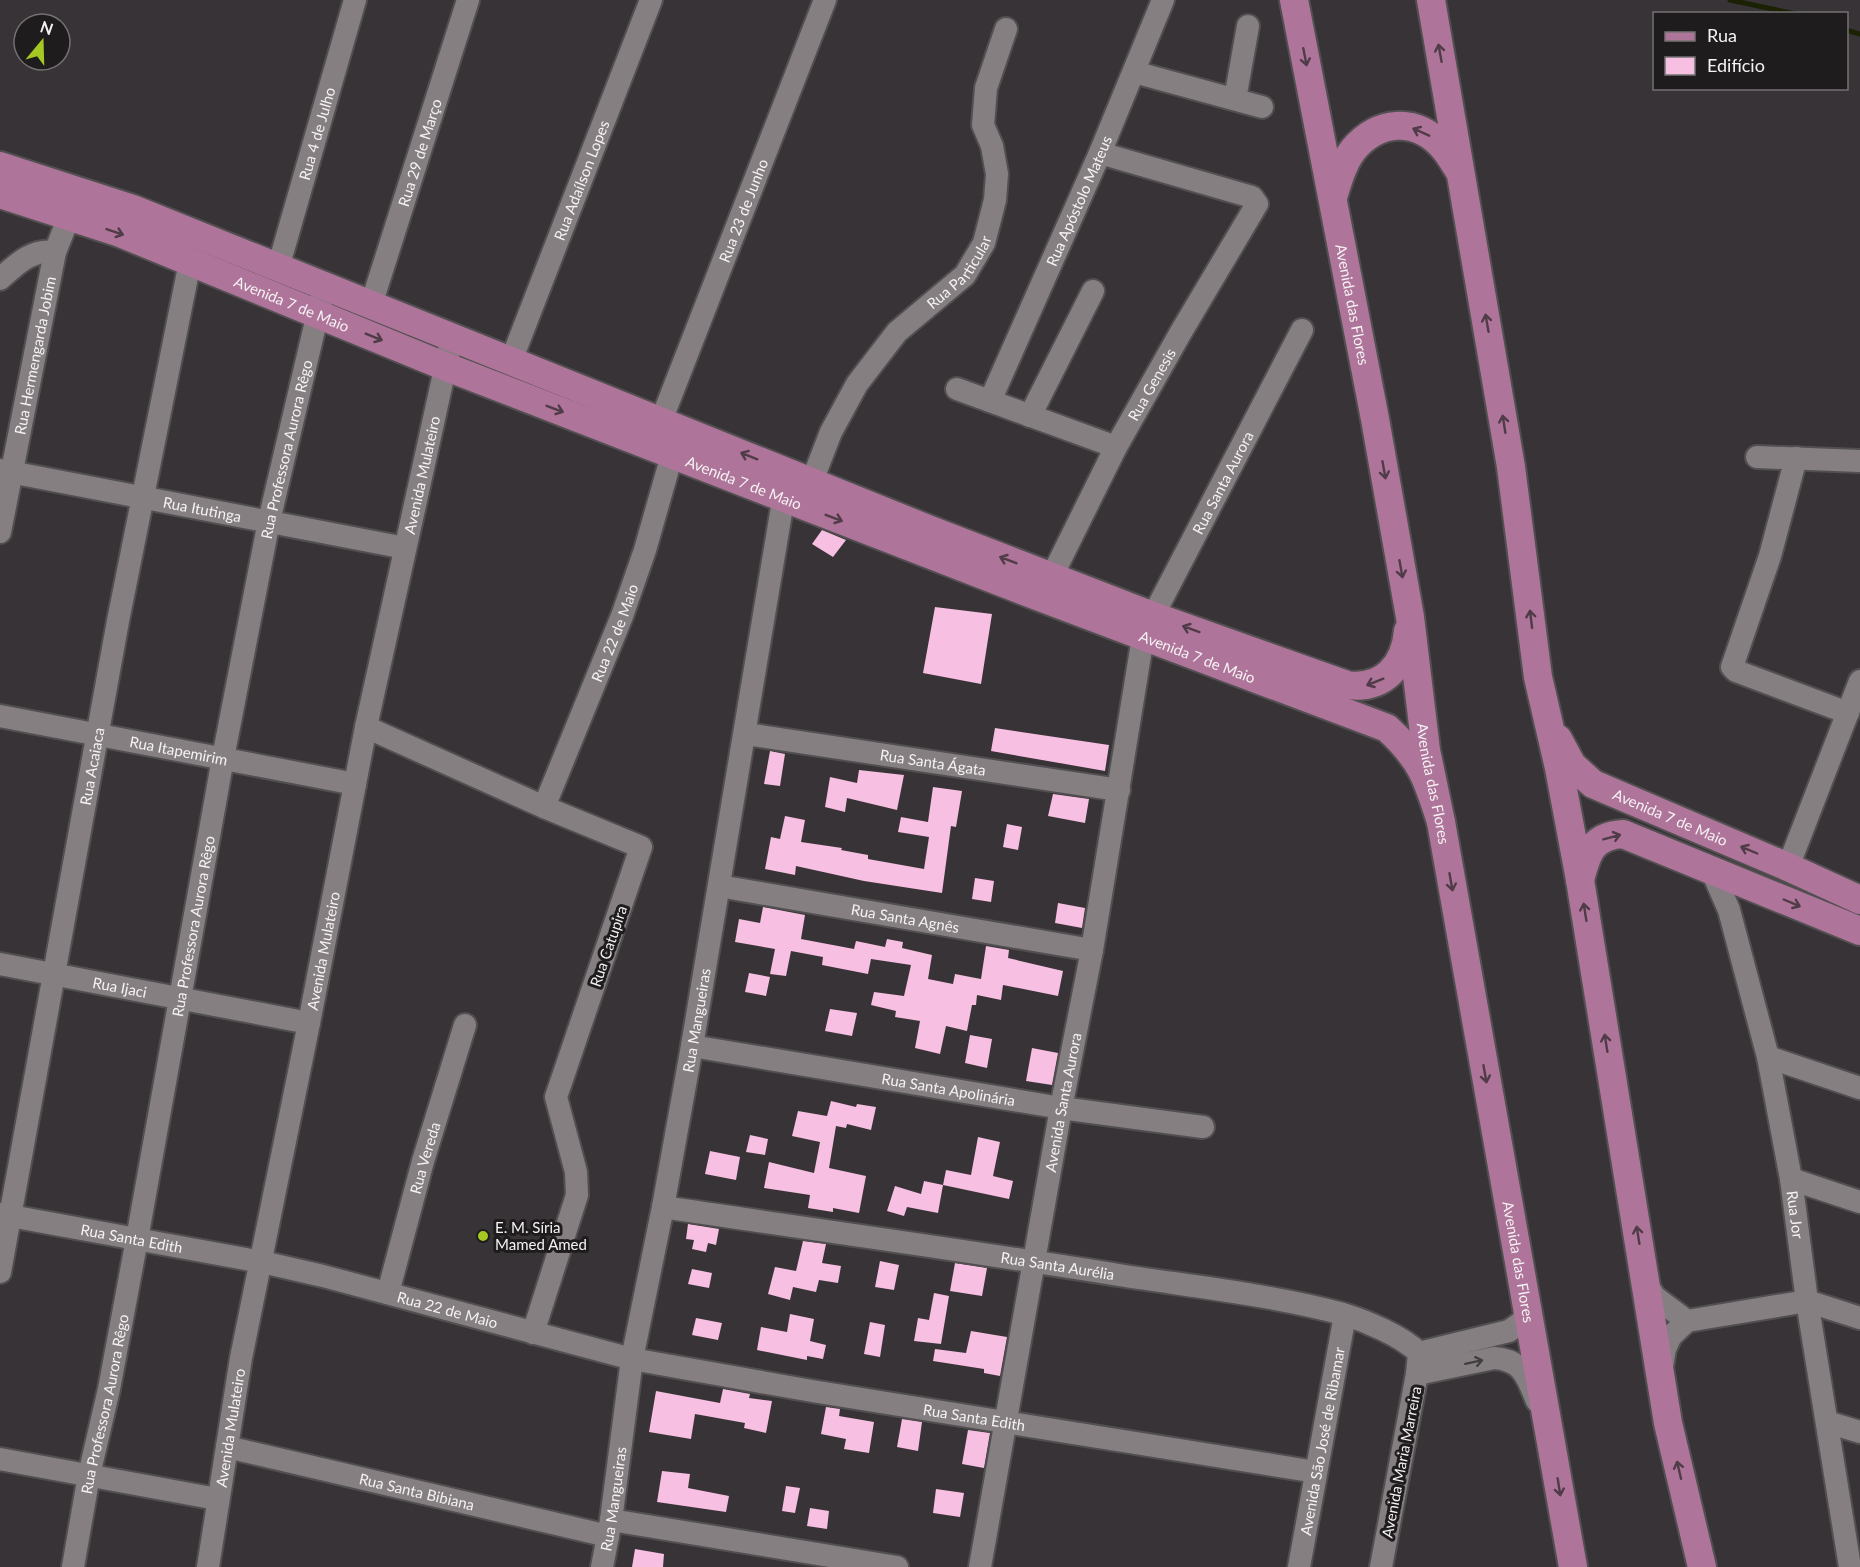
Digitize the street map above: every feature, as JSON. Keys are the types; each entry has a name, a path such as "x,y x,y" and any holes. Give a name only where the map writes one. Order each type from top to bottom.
{"main road":[{"name":"Avenida das Flores","path":"1294,0 1375,419 1410,617 1426,750 1441,822 1573,1567"},
{"path":"1431,0 1509,456 1538,677 1580,880 1668,1423 1702,1567"},
{"path":"1333,197 1343,168 1353,151 1379,128 1395,126 1412,128 1429,134 1443,147 1461,173"},
{"name":"Avenida 7 de Maio","path":"0,166 133,209 661,421 795,484 1148,626 1387,728 1418,761 1429,783 1441,822"},
{"name":"Avenida 7 de Maio","path":"0,194 120,233 444,366 672,455 795,484 928,529 1052,576 1148,626 1359,687 1384,678 1401,661 1410,617"},
{"name":"Avenida 7 de Maio","path":"1538,677 1563,752 1572,765 1593,784 1860,900"},
{"path":"1580,880 1587,856 1596,843 1609,835 1623,834 1860,931"}],"street":[{"name":"Rua 4 de Julho","path":"278,268 356,0"},
{"name":"Rua 29 de Março","path":"371,305 468,0"},
{"name":"Rua Adaílson Lopes","path":"512,361 651,0"},
{"name":"Rua 23 de Junho","path":"661,421 825,0"},
{"name":"Rua Apóstolo Mateus","path":"990,401 1100,153 1163,0"},
{"path":"1235,99 1248,26"},
{"name":"Rua Particular","path":"795,484 831,432 857,384 897,332 965,275 984,243 995,200 997,174 992,146 983,125 987,88 1006,29"},
{"path":"1134,72 1262,107"},
{"name":"Rua Genesis","path":"1052,576 1116,447 1257,204 1252,197 1100,153"},
{"name":"Rua Hermengarda Jobim","path":"0,532 5,471 55,252 69,217"},
{"path":"0,279 21,260 35,253 55,252"},
{"name":"Rua Acaiaca","path":"0,1272 5,1215 53,974 118,621 190,262"},
{"name":"Rua Professora Aurora Rêgo","path":"73,1567 89,1475 109,1389 223,758 269,521 325,286"},
{"path":"1030,416 1093,291"},
{"name":"Rua Santa Aurora","path":"1148,626 1302,330"},
{"name":"Avenida Mulateiro","path":"208,1567 241,1358 262,1262 366,727 452,337"},
{"path":"957,389 1116,447"},
{"name":"Rua 22 de Maio","path":"544,807 622,616 645,550 672,455"},
{"path":"1757,457 1859,461"},
{"path":"1796,458 1770,556 1732,667 1736,671 1848,713"},
{"name":"Rua Itutinga","path":"5,471 405,548"},
{"name":"Rua Mangueiras","path":"602,1567 632,1359 663,1207 718,886 795,484"},
{"name":"Avenida Santa Aurora","path":"980,1567 1036,1261 1061,1108 1092,950 1148,626"},
{"path":"1788,867 1860,681"},
{"name":"Rua Itapemirim","path":"0,716 355,784"},
{"name":"Rua Catupira","path":"366,727 544,807 641,847 556,1097 578,1185 577,1195 533,1333"},
{"name":"Rua Santa Ágata","path":"746,734 1119,790"},
{"name":"Rua Jor","path":"1711,869 1731,919 1768,1057 1791,1179 1807,1301 1827,1422 1853,1543 1850,1567"},
{"name":"Rua Santa Agnês","path":"718,886 1092,950"},
{"name":"Rua Ijaci","path":"0,964 309,1023"},
{"name":"Rua Vereda","path":"388,1293 423,1161 465,1025"},
{"name":"Rua Santa Apolinária","path":"692,1046 1061,1108 1203,1127"},
{"path":"1768,1057 1860,1088"},
{"path":"1791,1179 1860,1202"},
{"name":"Rua Santa Aurélia","path":"663,1207 1036,1261 1282,1301 1345,1315 1398,1337 1410,1344 1418,1363"},
{"name":"Rua Santa Edith","path":"5,1215 262,1262"},
{"name":"Rua 22 de Maio","path":"262,1262 388,1293 632,1359"},
{"path":"1645,1282 1655,1297 1687,1321"},
{"path":"1661,1376 1665,1348 1671,1336 1687,1321 1807,1301 1860,1318"},
{"name":"Avenida São José de Ribamar","path":"1299,1567 1345,1315"},
{"path":"1418,1363 1509,1331 1528,1315"},
{"name":"Avenida Maria Marreira","path":"1381,1567 1418,1363 1494,1358 1508,1359 1520,1365 1537,1400 1553,1450"},
{"name":"Rua Santa Edith","path":"632,1359 812,1391 1007,1420 1316,1472"},
{"path":"1827,1422 1860,1432"},
{"name":"Rua Santa Bibiana","path":"227,1447 609,1528 897,1567"},
{"path":"0,1459 218,1499"}],"building":[{"path":"822,530 846,540 833,557 812,544"},
{"path":"935,607 992,614 981,684 923,673"},
{"path":"995,728 1109,745 1105,771 991,751"},
{"path":"770,751 785,754 780,786 764,784"},
{"path":"859,770 904,775 897,810 847,798 845,812 825,807 830,777 857,783"},
{"path":"933,787 962,791 956,827 951,826 942,893 864,881 796,866 795,875 765,869 771,837 780,839 785,816 805,820 801,842 842,848 841,850 868,855 868,859 924,869 929,837 898,832 901,817 928,822"},
{"path":"1053,794 1089,799 1085,823 1048,816"},
{"path":"1007,824 1022,827 1018,850 1003,847"},
{"path":"975,878 994,881 991,902 972,899"},
{"path":"1058,903 1085,908 1082,928 1055,923"},
{"path":"763,907 805,915 801,939 854,949 856,941 885,947 887,939 903,942 902,948 932,955 928,979 953,984 955,974 981,979 986,946 1009,950 1008,958 1063,971 1058,996 1003,985 1001,1000 977,995 976,1005 972,1005 967,1031 946,1026 940,1054 915,1048 920,1021 895,1017 896,1011 871,1005 874,992 904,996 911,965 871,959 868,974 822,965 823,957 791,951 786,976 770,974 775,949 735,942 739,919 760,923"},
{"path":"749,973 770,977 766,996 745,992"},
{"path":"830,1009 857,1013 852,1036 825,1031"},
{"path":"970,1035 992,1039 987,1068 965,1063"},
{"path":"1032,1048 1058,1053 1052,1085 1026,1081"},
{"path":"831,1101 856,1107 857,1104 876,1107 871,1130 847,1124 846,1128 836,1126 829,1168 866,1176 859,1213 833,1208 833,1212 808,1208 810,1195 764,1188 769,1162 814,1173 820,1142 792,1136 798,1111 827,1116"},
{"path":"750,1135 768,1139 765,1155 746,1152"},
{"path":"978,1137 1000,1142 993,1176 1013,1181 1009,1199 943,1185 946,1170 971,1175"},
{"path":"710,1151 740,1157 736,1180 705,1174"},
{"path":"924,1181 943,1185 938,1213 907,1207 904,1216 887,1211 895,1186 921,1194"},
{"path":"688,1224 719,1229 716,1245 708,1243 706,1252 692,1249 694,1240 686,1239"},
{"path":"803,1241 826,1244 822,1263 841,1266 838,1283 819,1280 816,1292 793,1287 790,1300 768,1294 775,1267 796,1271"},
{"path":"880,1261 899,1265 894,1290 875,1287"},
{"path":"955,1263 987,1268 982,1296 950,1291"},
{"path":"692,1269 712,1273 709,1288 688,1284"},
{"path":"934,1293 949,1296 941,1344 914,1341 918,1318 929,1320"},
{"path":"790,1314 814,1319 810,1341 826,1345 823,1359 807,1356 807,1360 757,1350 761,1327 787,1332"},
{"path":"696,1318 722,1323 718,1340 692,1335"},
{"path":"870,1322 885,1325 880,1357 864,1354"},
{"path":"971,1331 1007,1337 1000,1376 984,1373 984,1369 933,1361 935,1349 966,1353"},
{"path":"723,1389 750,1394 749,1398 772,1401 766,1433 744,1428 745,1423 695,1414 691,1439 649,1432 656,1391 720,1403"},
{"path":"826,1407 840,1409 839,1416 874,1422 869,1453 844,1449 846,1439 821,1434"},
{"path":"902,1419 922,1422 918,1451 897,1447"},
{"path":"968,1430 990,1433 984,1468 962,1464"},
{"path":"662,1471 690,1474 688,1488 729,1496 726,1512 657,1502"},
{"path":"786,1486 800,1488 795,1513 782,1511"},
{"path":"936,1489 964,1493 960,1517 933,1513"},
{"path":"810,1508 829,1511 827,1529 807,1526"},
{"path":"635,1549 664,1554 663,1567 632,1567"}],"waterway":[{"path":"1730,0 1787,12"},
{"path":"1848,31 1860,34"}],"place":[{"name":"E. M. Síria Mamed Amed","path":"483,1236"}]}
